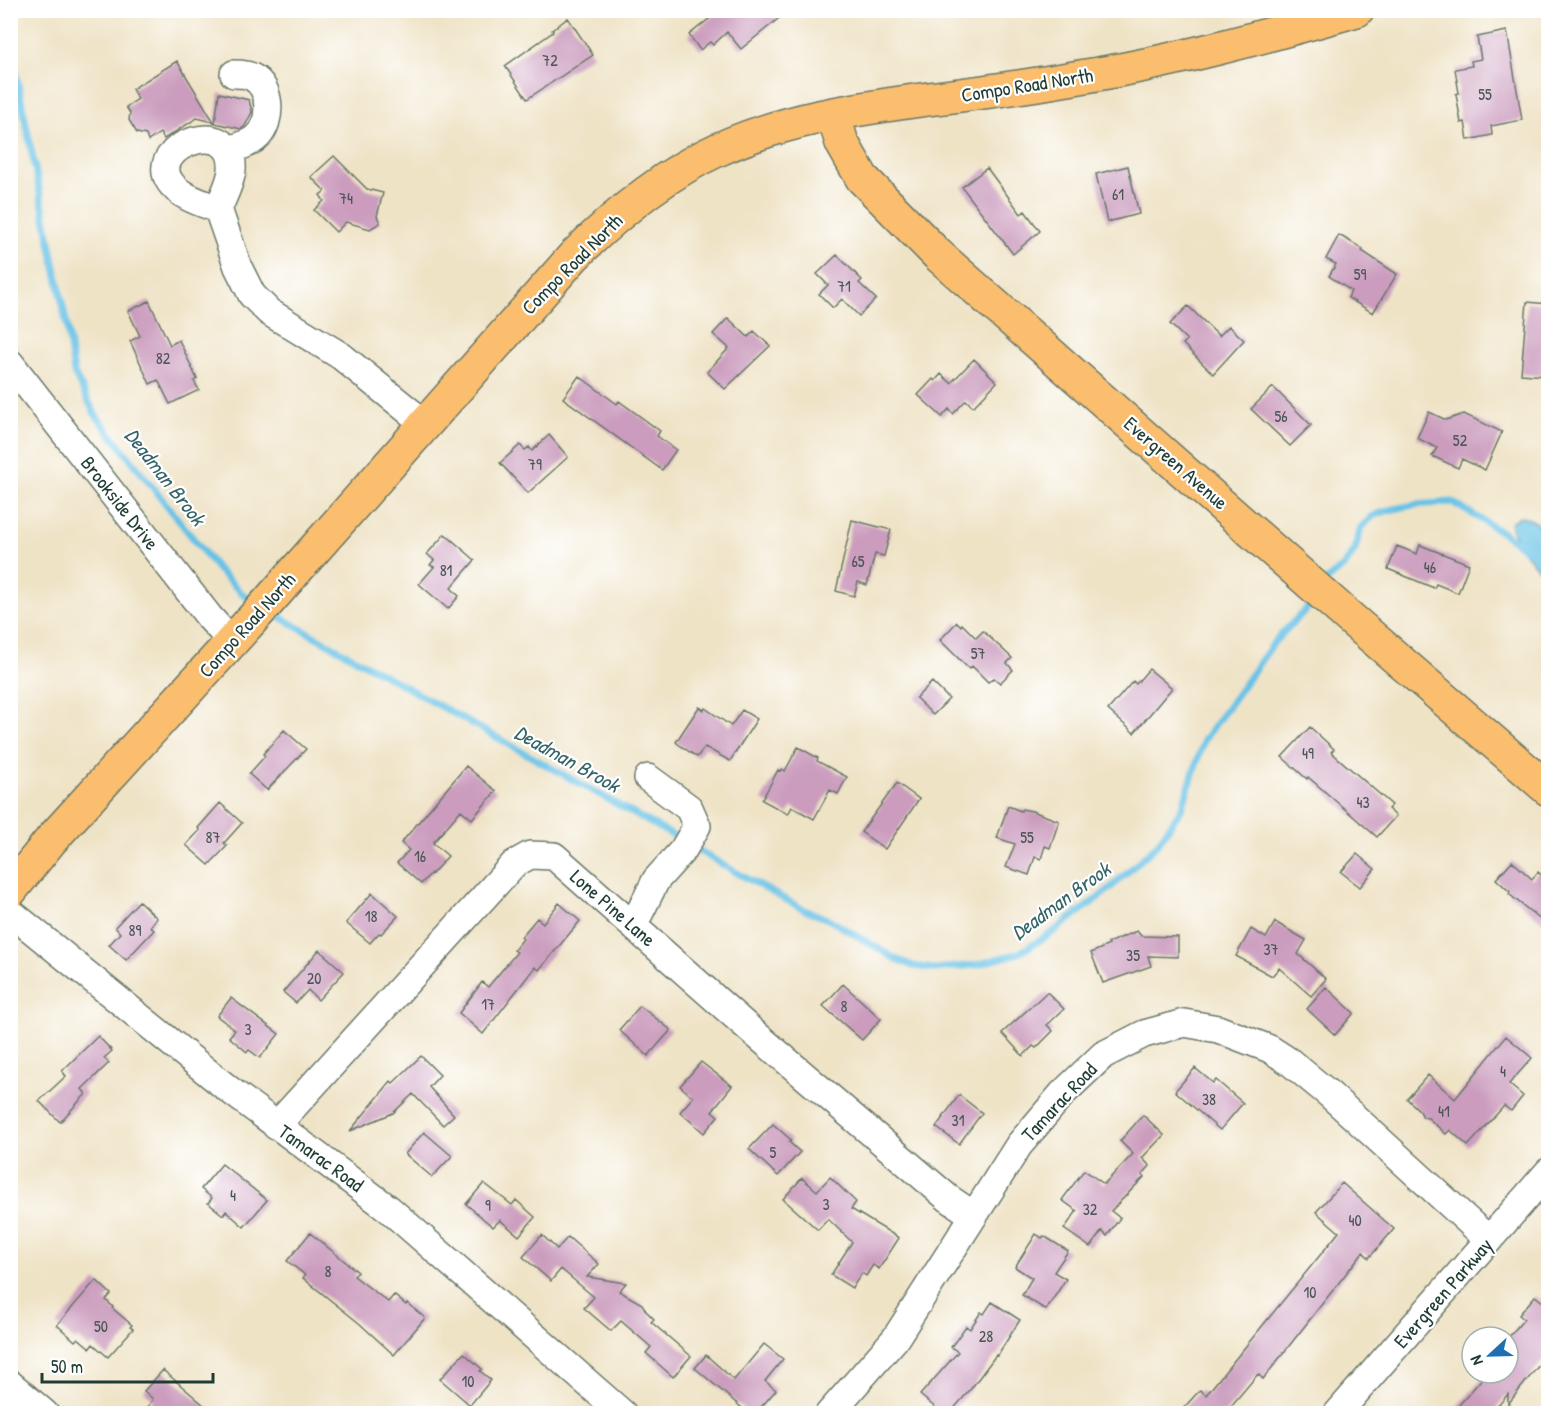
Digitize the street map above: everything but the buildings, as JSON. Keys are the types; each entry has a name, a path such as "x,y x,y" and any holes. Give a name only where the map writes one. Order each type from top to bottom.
{"main road":[{"name":"Compo Road North","path":"10,891 51,840 261,610 573,257 635,201 687,166 717,150 793,122 1129,68 1190,55 1357,10"},
{"name":"Evergreen Avenue","path":"832,114 842,143 862,178 939,255 1350,618 1548,789"}],"street":[{"path":"228,150 252,141 259,135 268,102 259,82 251,76 234,74"},
{"path":"218,209 179,191 170,182 166,172 166,162 171,154 199,139 213,139 221,143 228,150 231,158 232,172 218,209 238,267 252,295 269,312 340,356 426,424"},
{"name":"Brookside Drive","path":"10,363 203,609 232,642"},
{"path":"633,926 656,880 687,843 697,826 689,808 648,778"},
{"name":"Lone Pine Lane","path":"276,1126 514,864 530,855 554,856 789,1062 948,1197 973,1215"},
{"name":"Tamarac Road","path":"10,912 276,1126 389,1209 623,1413"},
{"name":"Tamarac Road","path":"829,1413 895,1339 1019,1145 1063,1093 1103,1055 1144,1034 1184,1023 1218,1029 1270,1049 1290,1062 1329,1094 1489,1240"},
{"name":"Evergreen Parkway","path":"1337,1413 1548,1172"},
{"path":"10,1384 45,1413"}],"water":[{"path":"1518,517 1532,520 1544,531 1549,545 1548,578 1530,560 1514,536 1511,522"}],"waterway":[{"name":"Deadman Brook","path":"10,45 67,326 74,373 95,414 218,570 256,604"},
{"name":"Deadman Brook","path":"1327,580 1344,566 1355,550 1361,527 1373,516 1414,505 1452,502 1505,534 1527,551"},
{"name":"Deadman Brook","path":"690,846 764,888 805,910 830,920 896,959 913,966 935,969 975,965 1019,953 1053,932 1107,891 1157,845 1182,808 1204,740 1275,641 1311,604"},
{"name":"Deadman Brook","path":"271,612 681,840"}]}
